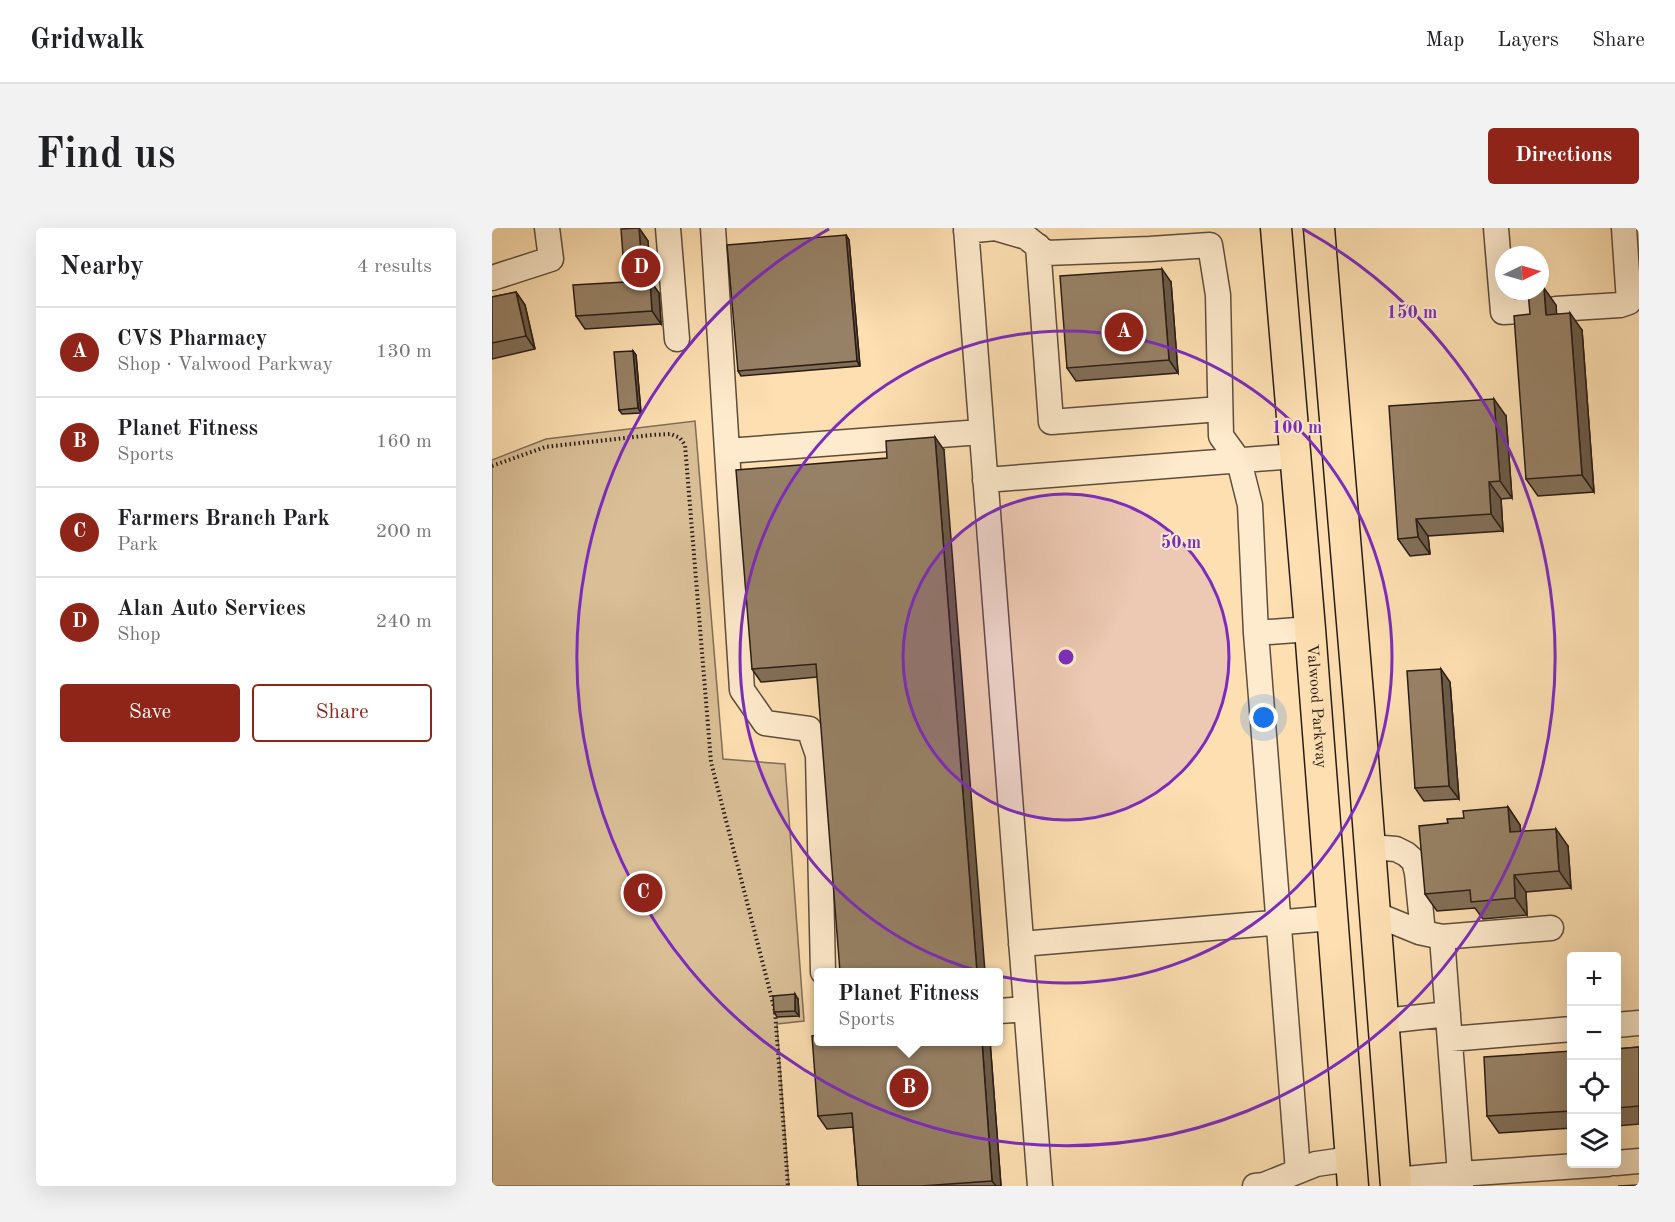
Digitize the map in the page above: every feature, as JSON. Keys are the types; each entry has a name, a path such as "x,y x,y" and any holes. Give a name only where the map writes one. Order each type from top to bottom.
{"main road":[{"name":"Valwood Parkway","path":"1276,228 1352,1172"},
{"path":"1319,228 1396,1183"},
{"path":"1310,629 1352,625"},
{"path":"1332,918 1375,914"}],"lane":[{"path":"492,278 551,259 547,228"},
{"path":"668,228 676,339"},
{"path":"713,228 742,690 765,723 809,729 818,755 823,968"},
{"path":"1040,1186 966,230 995,228 1026,237 1046,253 1210,245 1218,295 1221,436 1239,461 1251,505 1256,633 1298,1171"},
{"path":"1496,228 1503,312 1620,305 1629,302 1624,228"},
{"path":"1038,246 1051,422 1220,409"},
{"path":"727,451 981,432"},
{"path":"985,480 1295,456"},
{"path":"1256,633 1310,629"},
{"path":"1370,847 1396,849 1414,861 1433,935 1448,1014 1461,1180"},
{"path":"1375,914 1433,935 1551,928"},
{"path":"1021,944 1332,918"},
{"path":"1003,1011 1026,1009"},
{"path":"1383,1021 1448,1014"},
{"path":"1621,1025 1639,1023"},
{"path":"1450,1039 1567,1029"},
{"path":"1621,1163 1639,1161"},
{"path":"1255,1186 1264,1185 1316,1164 1352,1172"},
{"path":"1396,1183 1461,1180 1570,1168"}],"path":[{"path":"492,466 545,447 652,435 671,434 680,438 686,445 711,762 775,1011 788,1186"}],"shaded area":[{"path":"695,421 723,759 785,764 804,1021 777,1024 789,1186 492,1186 492,460 546,439"}],"building":[{"path":"639,228 643,281 650,280 652,311 576,316 573,285 625,282 621,229"},
{"path":"846,235 857,361 738,371 727,245"},
{"path":"1162,269 1169,360 1067,368 1060,276"},
{"path":"516,292 526,336 492,343 492,297"},
{"path":"1529,300 1545,300 1546,315 1570,313 1582,475 1526,479 1514,316 1530,314"},
{"path":"633,351 638,408 619,410 614,352"},
{"path":"1494,399 1500,481 1489,482 1491,514 1416,519 1418,537 1398,539 1389,406"},
{"path":"935,437 977,968 840,968 816,664 752,669 736,470 887,458 886,441"},
{"path":"1441,669 1449,786 1415,788 1407,671"},
{"path":"1508,807 1510,832 1556,829 1559,871 1514,875 1515,898 1471,902 1470,890 1425,894 1419,826 1448,823 1447,819 1464,818 1463,811"},
{"path":"795,994 795,1011 774,1012 773,996"},
{"path":"812,1036 814,1036 814,1046 982,1046 992,1181 921,1186 858,1186 852,1113 818,1116"},
{"path":"1639,1047 1639,1106 1621,1108 1621,1049"},
{"path":"1567,1051 1567,1111 1487,1116 1484,1057"}],"place":[{"name":"Alan Auto Services","path":"641,268"},
{"name":"CVS Pharmacy","path":"1124,332"},
{"name":"Farmers Branch Park","path":"643,893"},
{"name":"Planet Fitness","path":"909,1088"}]}
